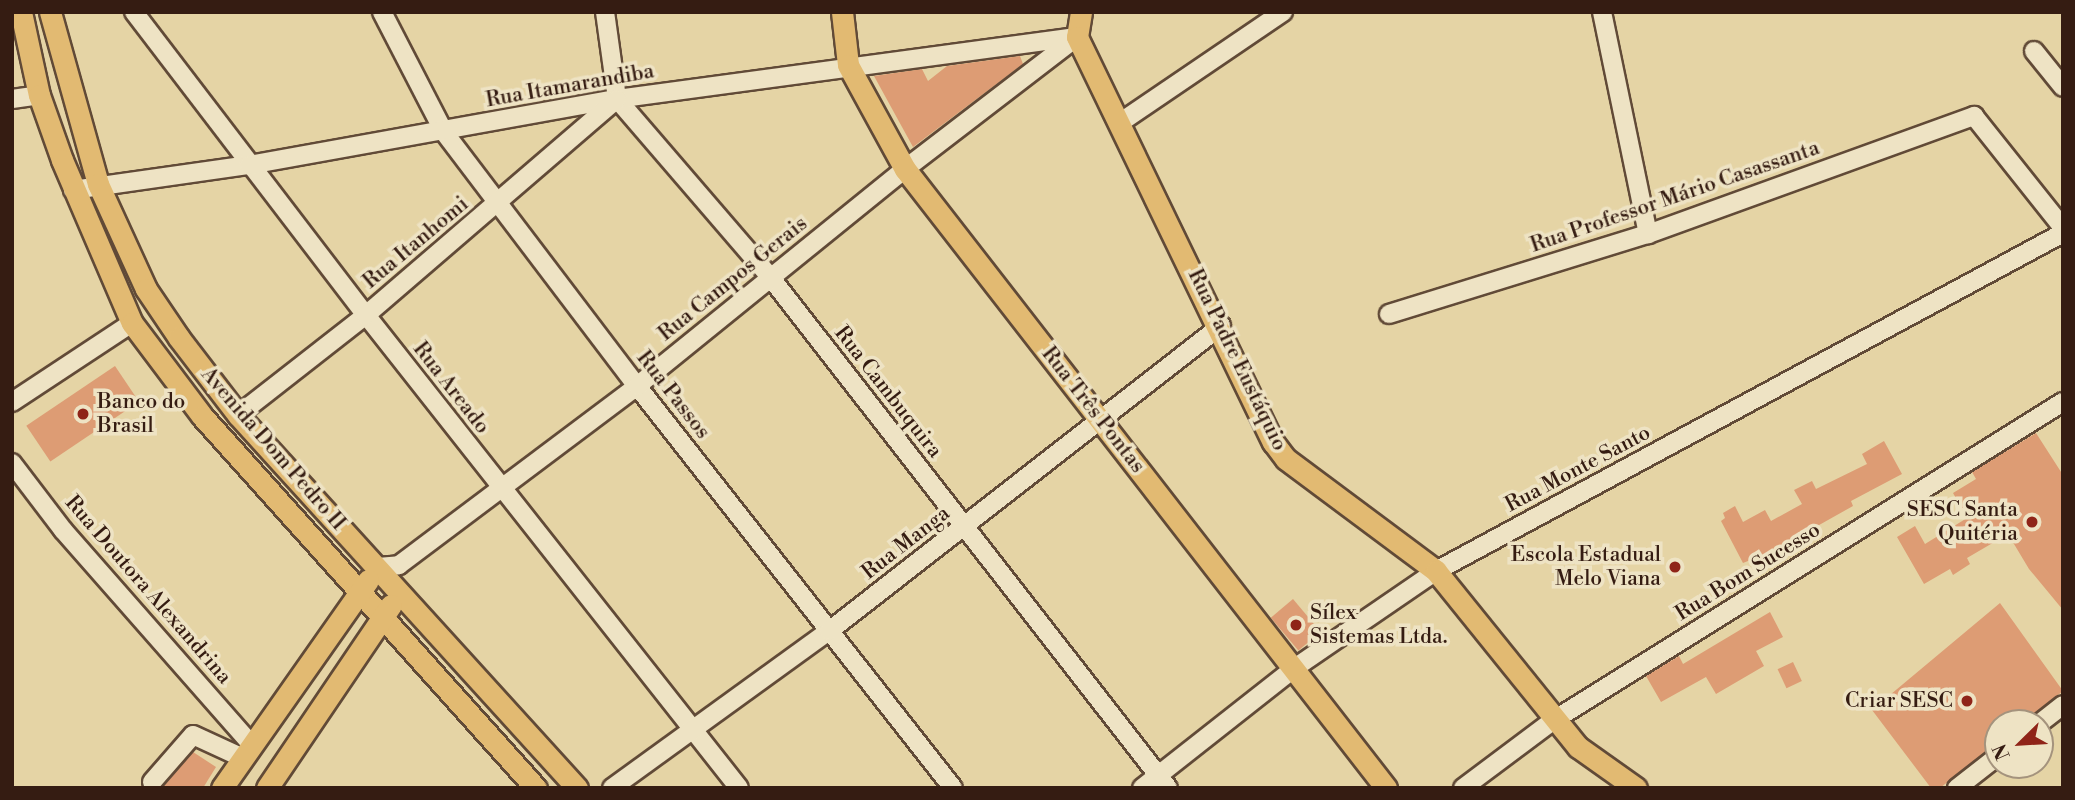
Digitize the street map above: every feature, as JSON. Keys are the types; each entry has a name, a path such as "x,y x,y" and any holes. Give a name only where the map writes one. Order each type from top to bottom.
{"main road":[{"name":"Avenida Dom Pedro II","path":"21,12 39,95 73,190 132,323 202,416 536,788"},
{"name":"Avenida Dom Pedro II","path":"50,12 98,184 146,289 238,415 577,788"},
{"name":"Rua Três Pontas","path":"842,12 848,65 905,169 1296,667 1386,788"},
{"path":"1077,37 1081,12"},
{"name":"Rua Padre Eustáquio","path":"1077,37 1221,326 1273,442 1286,459 1436,571 1553,720 1578,747 1636,788"},
{"path":"222,788 378,567"},
{"path":"267,788 400,592"}],"street":[{"name":"Rua Areado","path":"134,12 366,316 739,788"},
{"name":"Rua Passos","path":"382,12 444,132 637,386 953,788"},
{"path":"605,12 617,99"},
{"path":"1121,122 1283,12"},
{"path":"1602,12 1647,234"},
{"name":"Rua Itamarandiba","path":"73,190 98,184 249,165 617,99 848,65 1077,37"},
{"name":"Rua Campos Gerais","path":"378,567 399,565 499,486 637,386 905,169 1077,37"},
{"path":"2034,51 2063,87"},
{"path":"12,99 39,95"},
{"name":"Rua Itanhomi","path":"238,415 366,316 617,99"},
{"name":"Rua Cambuquira","path":"617,99 771,278 1163,781"},
{"name":"Rua Professor Mário Casassanta","path":"1389,314 1647,234 1974,116 2063,228"},
{"name":"Rua Monte Santo","path":"1142,788 1163,781 1296,667 1436,571 2063,233"},
{"path":"12,402 132,323"},
{"name":"Rua Manga","path":"612,788 829,631 1221,326"},
{"name":"Rua Bom Sucesso","path":"1463,788 1553,720 2063,402"},
{"name":"Rua Doutora Alexandrina","path":"12,463 247,752"},
{"path":"152,782 193,735 247,752"},
{"path":"1957,788 1984,767"}],"building":[{"path":"1020,56 1023,64 913,147 874,76 922,69 928,81 947,66"},
{"name":"Banco do Brasil","path":"115,366 139,402 50,461 26,426"},
{"name":"SESC Santa Quitéria","path":"2036,433 2063,475 2063,610 2029,569 2008,534 1967,558 1970,564 1953,575 1950,569 1924,584 1897,537 1915,526 1925,544 1967,518 1953,493 1976,479 1972,472"},
{"path":"1884,441 1902,474 1851,501 1853,506 1812,529 1815,534 1743,563 1721,521 1725,518 1723,513 1735,506 1743,522 1765,510 1771,521 1802,504 1794,490 1812,481 1816,489 1867,464 1862,454"},
{"name":"Sílex Sistemas Ltda.","path":"1293,599 1321,632 1298,651 1271,618"},
{"name":"Criar SESC","path":"2000,603 2063,691 2040,709 1984,709 1984,753 1940,788 1931,788 1872,710"},
{"path":"1770,612 1783,637 1756,651 1764,666 1716,694 1706,677 1661,702 1646,676 1679,656 1683,664"},
{"path":"1793,662 1802,681 1786,688 1778,669"},
{"path":"193,752 216,767 203,788 162,788"}],"place":[{"name":"Banco do Brasil","path":"83,414"},
{"name":"SESC Santa Quitéria","path":"2032,522"},
{"name":"Escola Estadual Melo Viana","path":"1675,567"},
{"name":"Sílex Sistemas Ltda.","path":"1296,625"},
{"name":"Criar SESC","path":"1967,701"}]}
